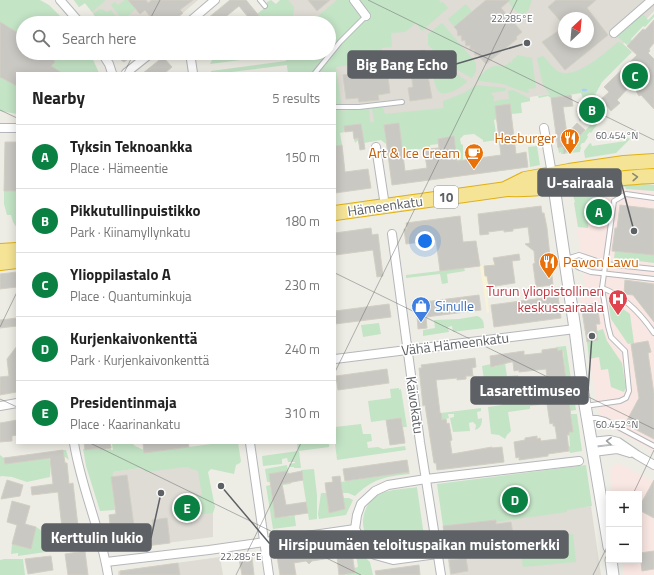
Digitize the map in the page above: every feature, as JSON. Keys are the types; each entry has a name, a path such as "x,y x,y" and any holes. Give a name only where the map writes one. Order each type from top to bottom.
{"highway":[{"name":"10","path":"553,180 624,162 654,161"},
{"name":"10","path":"553,180 654,176"},
{"name":"Hämeenkatu","path":"336,213 507,188 525,179 553,180"},
{"path":"0,259 16,251"},
{"path":"0,259 16,261"}],"street":[{"path":"60,0 74,16"},
{"path":"196,16 215,0"},
{"path":"354,0 366,16"},
{"path":"614,33 652,0"},
{"path":"106,60 112,72"},
{"path":"127,72 142,60"},
{"path":"191,60 193,72"},
{"path":"0,128 16,128"},
{"path":"544,128 565,259 585,406 606,529"},
{"path":"376,147 385,206"},
{"name":"Kaivokatu","path":"392,234 407,350 441,575"},
{"name":"Vähä Hämeenkatu","path":"336,359 575,329"},
{"path":"0,406 16,404"},
{"path":"74,444 80,471 102,544 108,575"},
{"path":"250,444 269,575"},
{"path":"592,447 617,449 637,455 654,464"},
{"path":"438,554 393,560 380,557 368,548 355,529 357,515 361,504 375,491 388,485 426,479 579,461"},
{"path":"106,562 355,529"},
{"path":"611,563 613,575"}],"lane":[{"path":"260,0 265,6"},
{"path":"336,47 366,16"},
{"path":"316,72 325,60"},
{"path":"336,107 365,106 402,102"},
{"path":"585,406 620,401 626,398 629,392 625,351 611,337 602,288 614,201 626,194 654,198"},
{"path":"565,259 579,255 606,264 654,268"},
{"path":"565,259 580,268 591,272 654,279"},
{"path":"602,288 621,298 637,312 654,333"},
{"path":"587,418 605,420 654,446"},
{"path":"225,547 227,556"},
{"path":"438,554 460,554"}],"shaded area":[{"path":"74,0 198,0 179,16 95,16 85,3 79,7"},
{"path":"280,0 654,0 654,11 591,78 550,94 530,97 530,101 336,127 336,72 288,72 287,60 336,60 336,16 288,16"},
{"name":"Turun yliopistollinen keskussairaala","path":"643,184 654,185 654,452 602,423 596,398 581,305 580,294 585,286 573,195 574,193 578,192 606,187"},
{"path":"191,461 206,473 213,513 213,537 113,550 109,515 116,513 111,477 112,472"},
{"path":"620,464 654,482 654,575 624,575 622,563 642,563 642,491 612,491 610,471 614,465"},
{"path":"591,506 601,575 450,575 443,524"},
{"path":"220,557 223,575 118,575 118,571"}],"green space":[{"path":"0,0 40,0 49,5 60,16 16,16 16,60 93,60 99,72 16,72 16,114 0,111"},
{"path":"74,0 105,1 92,12 85,3 79,7"},
{"path":"125,0 128,0 136,9 128,16 120,16 111,5 115,2 118,5"},
{"path":"271,0 276,4 280,0 288,0 294,7 293,16 259,16 257,14 266,7 267,2"},
{"path":"337,0 439,0 448,8 422,31 416,23 405,32 391,33 392,47 382,48 379,61 336,67 341,111 369,108 370,122 374,122 372,108 383,108 385,114 443,108 443,101 464,93 476,85 506,88 505,91 491,93 494,96 494,101 509,99 508,91 512,90 530,99 530,101 521,103 522,113 511,114 509,104 495,106 497,119 494,120 497,140 483,142 483,140 474,134 464,135 460,139 461,144 463,145 463,160 458,165 454,136 438,139 439,144 430,145 431,149 411,149 410,156 403,157 399,123 384,125 386,144 381,140 364,143 361,140 355,143 354,139 363,137 361,124 344,126 345,132 340,133 342,145 336,146 336,72 288,72 287,65 231,72 211,72 286,61 336,60 336,16 318,16"},
{"path":"511,0 532,0 528,11 521,17 508,2"},
{"path":"466,4 472,12 454,27 448,19"},
{"path":"100,9 107,12 111,10 116,16 95,16 93,14"},
{"path":"654,14 654,17 645,27 643,26 631,39 632,41 627,45 618,37 618,34 641,16 644,15 648,20"},
{"path":"442,23 476,63 476,71 472,78 452,67 428,45 428,34"},
{"path":"618,42 622,43 632,52 602,82 596,93 594,93 596,94 595,102 598,123 591,133 590,132 587,135 588,137 584,143 580,146 580,152 559,153 558,148 571,146 592,123 581,93 551,98 548,96 539,98 538,96 550,94 543,85 537,58 543,56 556,70 563,73 571,73 589,65"},
{"path":"430,52 449,69 467,82 451,92 440,93 434,82 432,60 429,59 428,53"},
{"path":"517,55 532,58 536,88 528,89 529,92 527,93 503,84 478,80 478,77 488,69 493,66 505,67 506,64 508,65 508,62 511,63 514,58 516,58"},
{"path":"212,60 240,60 210,64"},
{"path":"626,138 630,139 616,153 585,158 584,151 591,143 592,146 626,141"},
{"path":"537,146 540,165 530,167 528,147"},
{"path":"643,184 654,185 654,191 626,189 625,187 604,190 605,197 599,199 600,210 597,217 589,218 588,228 578,227 573,195 574,193 606,187"},
{"path":"4,191 16,191 16,226 11,215 7,215 4,204"},
{"path":"615,251 654,255 654,263 614,258"},
{"path":"464,268 465,271 447,274 448,283 442,284 440,274 406,278 406,275"},
{"path":"608,300 611,300 630,314 634,343 628,344 611,319"},
{"path":"477,316 483,320 484,328 453,332 452,326 448,327 449,332 423,336 423,330 435,328 434,320 459,319"},
{"path":"379,323 381,334 363,337 361,325"},
{"path":"603,329 607,341 622,363 626,388 624,392 611,387 608,369 601,370 599,357 589,359 587,342 598,340 597,331"},
{"path":"566,346 571,379 566,380 563,351 558,351 556,347"},
{"path":"505,363 507,376 518,375 519,380 534,378 538,380 485,387 482,366 491,364 491,367"},
{"path":"399,388 399,390 401,389 407,427 403,427 401,418 371,422 368,401 391,398 390,389"},
{"path":"547,396 556,398 574,396 576,410 570,411 569,402 567,402 566,399 539,403 539,405 530,406 530,409 508,412 511,431 505,439 499,435 491,434 488,407 502,405 502,402 526,399 527,402 535,401 534,398"},
{"path":"481,408 481,411 477,412 478,419 482,418 481,424 479,428 475,430 476,425 473,422 469,423 470,431 453,432 450,418 454,417 454,414 448,414 449,418 442,420 441,413"},
{"path":"571,414 577,414 582,451 570,453 568,447 570,446 569,432 573,432"},
{"path":"361,424 363,434 371,434 372,441 367,442 368,448 378,447 383,449 405,446 406,450 337,460 335,444 336,427"},
{"path":"112,444 133,444 144,450 144,453 212,444 238,444 241,461 236,465 234,474 211,469 208,472 215,507 213,513 177,517 175,499 202,495 198,471 186,467 146,472 141,468 113,472 113,477 111,477 115,510 100,511 86,466 83,449 100,448 100,450 113,450"},
{"path":"297,444 329,444 329,447 299,451 301,468 290,467 289,464 295,462 288,462 287,458 282,459 282,464 263,466 262,456 298,451"},
{"path":"63,450 66,450 69,460 65,457 49,458 51,464 50,477 27,482 12,477 0,477 0,455 4,458 5,464 63,456"},
{"path":"287,465 291,484 282,484 288,482 286,471 269,474 270,482 267,482 265,469"},
{"path":"586,465 592,506 567,510 567,512 496,522 496,520 443,526 437,484"},
{"path":"314,469 317,495 317,519 309,520 301,470"},
{"path":"409,472 410,474 380,479 368,485 355,496 348,493 343,493 341,482"},
{"path":"270,485 275,518 293,516 291,505 293,504 296,526 273,529 266,486"},
{"path":"417,487 426,550 395,554 386,553 377,549 365,534 363,525 366,508 372,500 384,492"},
{"path":"321,493 326,493 329,513 345,509 343,498 353,500 346,515 319,519 318,514"},
{"path":"36,527 43,532 46,552 18,556 18,553 11,554 12,544 30,549"},
{"path":"573,534 576,562 523,567 519,540"},
{"path":"355,547 370,562 373,575 343,575 355,573 354,568 358,567"},
{"path":"23,559 25,575 0,575 0,560"}],"sand":[{"path":"512,261 486,266 489,291 487,291 489,312 487,313 480,266"}],"building":[{"path":"128,0 146,0 148,3 152,0 193,0 180,10 183,13 179,16 150,16 145,10 140,14"},
{"path":"230,0 246,0 259,16 247,16 239,6 227,16 211,16"},
{"path":"308,0 330,0 317,11"},
{"path":"486,0 510,0 501,8 522,32 516,37 517,39 486,64 478,55 475,55 474,50 470,50 470,45 466,46 465,40 462,41 461,35 458,36 457,30 454,27"},
{"path":"556,0 596,0 587,8 590,12 558,12 558,18 548,7"},
{"path":"594,17 608,35 594,46"},
{"path":"654,20 654,43 649,49 650,51 648,53 654,59 654,109 641,95 639,96 632,84 617,100 620,103 611,111 607,106 605,108 600,103 602,102 600,100 609,92 604,87 637,55 627,46"},
{"path":"0,22 16,32 16,60 54,60 55,62 51,66 60,72 16,72 16,85 0,77"},
{"path":"558,31 558,48 592,48 565,70 542,42"},
{"path":"425,50 425,59 432,98 410,101 408,88 413,87 410,65 405,66 403,53"},
{"path":"159,60 166,60 172,67 166,72 144,72"},
{"path":"387,68 390,93 378,95 379,100 359,102 358,98 346,99 343,75"},
{"path":"571,95 573,106 563,107 567,134 577,123 585,130 564,154 563,147 558,148 551,98"},
{"path":"510,104 516,154 526,152 528,167 392,185 384,125 399,123 405,171 427,168 424,149 439,148 438,139 454,136 457,161 501,155 495,106"},
{"path":"585,108 588,118 580,121 577,111"},
{"path":"361,124 365,149 360,150 358,138 354,139 353,131 345,132 344,126"},
{"path":"5,142 16,142 16,191 4,191"},
{"path":"342,145 345,172 368,169 371,188 336,193 336,146"},
{"path":"620,205 654,209 654,255 612,251"},
{"path":"541,206 547,228 553,285 536,287 533,264 535,263 534,251 525,244 530,243 528,227 513,229 513,231 504,232 504,230 488,232 489,234 480,235 478,214"},
{"path":"460,216 463,242 476,241 480,266 440,271 436,240 406,244 404,229 407,229 406,223"},
{"path":"371,228 372,235 378,234 383,276 377,277 373,250 336,255 336,233"},
{"path":"519,254 520,260 512,261 515,283 489,287 487,276 485,276 484,266 495,265 493,258"},
{"path":"16,272 16,287 0,289 0,274"},
{"path":"625,280 654,284 654,322 633,295 624,294"},
{"path":"479,295 481,310 426,317 427,328 418,329 416,303"},
{"path":"558,296 561,318 494,327 491,305"},
{"path":"597,303 600,324 596,324 598,340 587,342 581,305"},
{"path":"389,304 391,317 336,324 336,311"},
{"path":"16,318 16,326 0,328 0,320"},
{"path":"648,341 651,352 648,353 654,394 654,439 625,424 639,398 631,344"},
{"path":"16,347 16,392 0,395 0,377 9,376 7,359"},
{"path":"557,348 558,351 562,350 573,432 569,432 569,435 567,435 569,451 548,454 548,456 519,460 519,457 516,458 514,442 537,436 537,439 540,438 541,441 557,439 555,426 553,426 553,423 550,424 547,404 558,403 556,390 551,390 551,388 548,388 546,369 519,372 519,370 514,371 513,362 491,367 490,356 524,351 524,355 542,353 542,350"},
{"path":"475,358 476,367 472,368 473,376 466,376 466,379 457,380 457,378 436,380 440,413 442,420 446,419 447,424 449,423 452,440 450,441 452,454 492,447 502,447 504,462 437,470 436,463 434,463 425,405 423,406 419,368 422,368 421,365"},
{"path":"387,369 389,383 338,390 336,376"},
{"path":"401,418 405,443 390,445 386,420"},
{"path":"16,420 16,435 12,436 12,441 0,442 0,423"},
{"path":"84,444 110,444 111,448 100,450 100,448 85,450"},
{"path":"143,444 188,444 189,447 144,453"},
{"path":"63,450 65,463 67,463 69,484 73,483 79,535 63,537 58,492 32,495 31,487 53,484 50,458 5,464 4,458"},
{"path":"407,460 409,472 345,481 343,469"},
{"path":"286,471 287,474 302,471 303,480 282,484 286,505 306,502 308,513 275,518 269,474"},
{"path":"127,475 135,533 151,530 151,525 153,525 152,520 167,518 170,543 113,550 109,515 116,514 111,477"},
{"path":"340,476 345,509 329,513 325,483 333,482 332,477"},
{"path":"7,480 23,485 20,496 1,499"},
{"path":"654,480 654,518 642,512 642,502"},
{"path":"12,501 30,506 25,524 36,527 31,549 12,544 17,525 7,522"},
{"path":"496,520 496,524 511,522 513,534 499,535 499,540 490,541 489,536 455,540 456,546 446,547 443,526"},
{"path":"350,540 355,573 339,575 337,557 312,561 309,564 306,561 294,563 296,575 280,575 276,550"},
{"path":"85,551 88,575 68,575 65,554"},
{"path":"654,551 654,569 642,571 642,553"},
{"path":"51,556 53,570 28,574 25,559"},
{"path":"252,557 254,575 242,575 239,559"},
{"path":"466,558 468,571 451,574 449,560"},
{"path":"178,563 180,575 120,575 120,571"},
{"path":"419,565 420,575 376,575 375,571"}],"waterway":[{"path":"586,98 593,112 599,113"}],"place":[{"name":"Big Bang Echo","path":"527,43"},
{"name":"Ylioppilastalo A","path":"635,76"},
{"name":"Pikkutullinpuistikko","path":"592,110"},
{"name":"Hesburger","path":"570,155"},
{"name":"Art & Ice Cream","path":"474,170"},
{"name":"Tyksin Teknoankka","path":"599,212"},
{"name":"U-sairaala","path":"634,231"},
{"name":"Pawon Lawu","path":"549,279"},
{"name":"Turun yliopistollinen keskussairaala","path":"618,316"},
{"name":"Sinulle","path":"421,323"},
{"name":"Lasarettimuseo","path":"592,336"},
{"name":"Hirsipuumäen teloituspaikan muistomerkki","path":"221,486"},
{"name":"Kerttulin lukio","path":"161,493"},
{"name":"Kurjenkaivonkenttä","path":"515,500"},
{"name":"Presidentinmaja","path":"187,508"}]}
